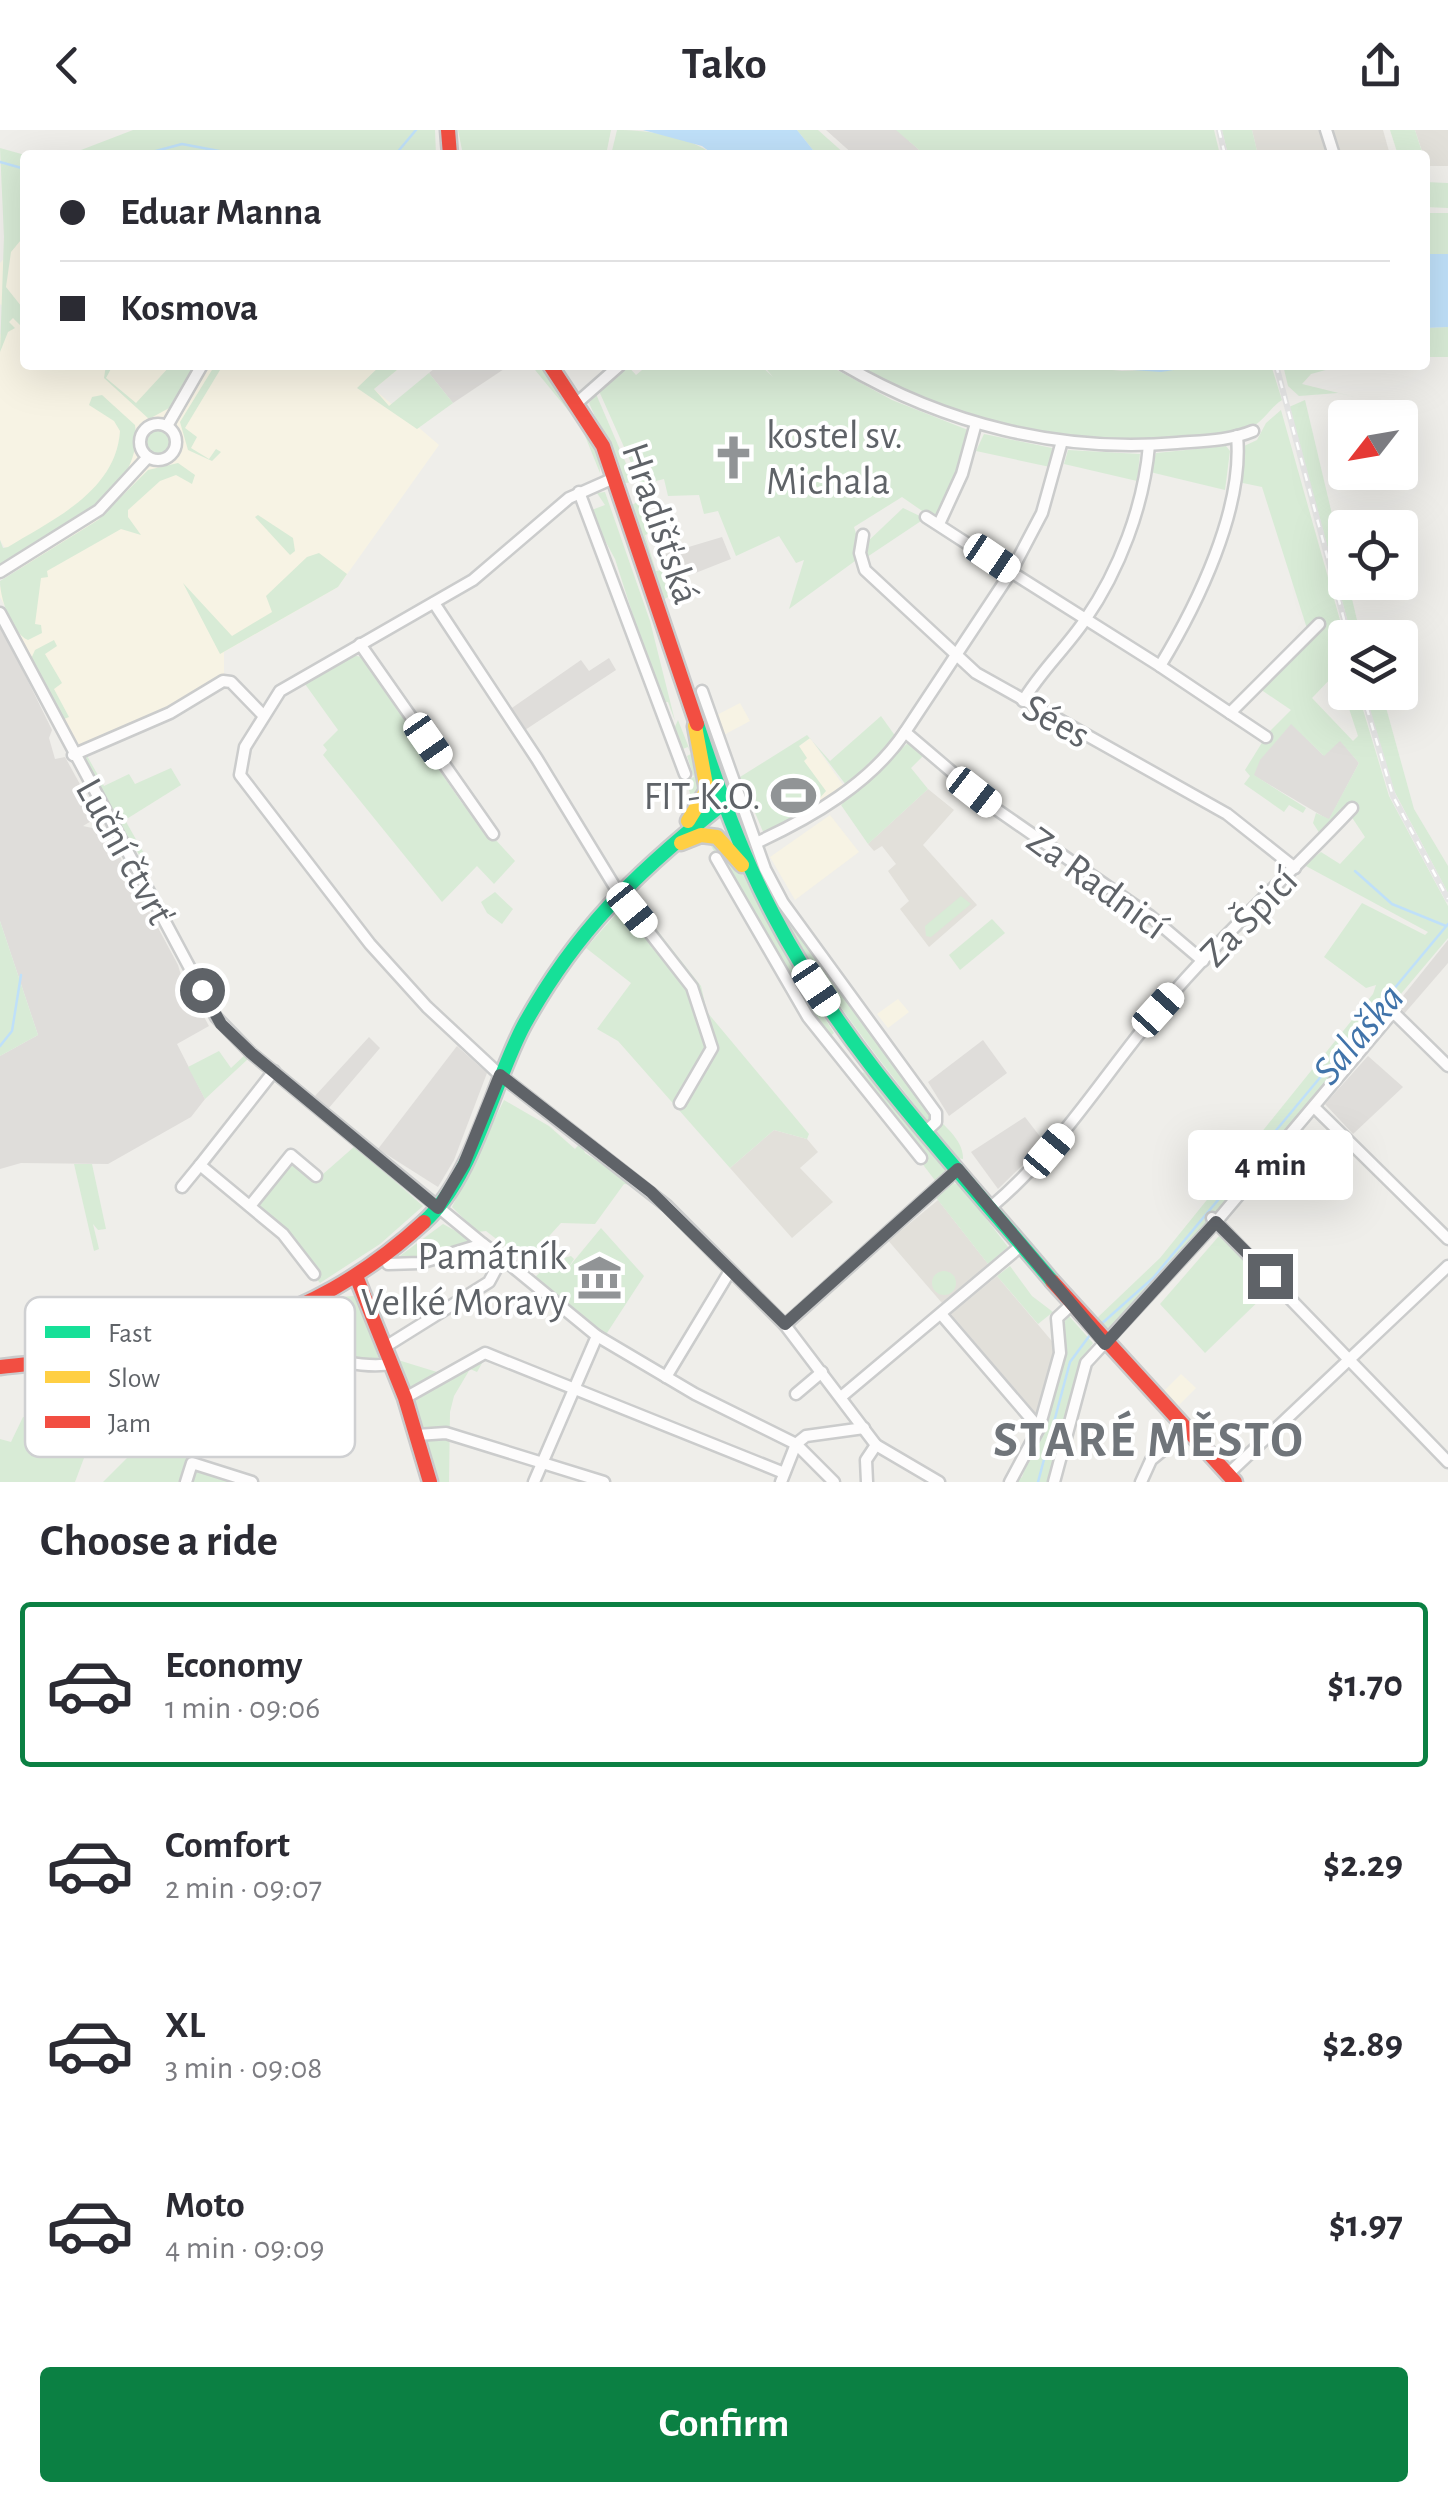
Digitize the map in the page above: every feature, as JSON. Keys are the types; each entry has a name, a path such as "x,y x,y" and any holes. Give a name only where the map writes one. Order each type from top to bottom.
{"street":[{"path":"167,426 199,370"},
{"name":"Hradišťská","path":"554,370 603,446 718,791 756,881"},
{"path":"578,402 614,370"},
{"path":"854,370 903,396 976,423 1062,441 1149,446 1253,431"},
{"path":"939,524 962,474 976,423"},
{"path":"152,424 167,426 176,440 174,452 164,459 148,457 140,443 142,433 152,424"},
{"path":"1160,666 1190,612 1216,548 1232,485 1236,436"},
{"path":"758,842 798,825 832,802 868,772 905,732 1011,572 1042,513 1062,441"},
{"path":"1023,701 1086,620 1130,529 1149,446"},
{"path":"0,572 99,510 148,457"},
{"path":"614,478 580,492 489,569 280,691 262,714 240,760 248,790 370,944 500,1075 651,1192 785,1324 876,1445 938,1482"},
{"name":"Hradišťská","path":"580,492 685,774"},
{"path":"926,516 1266,737"},
{"name":"Sées","path":"863,535 860,553 864,568 954,657 1023,701 1227,814 1295,868"},
{"path":"434,603 618,892 692,987 710,1038 710,1056 680,1103"},
{"name":"Luční čtvrť","path":"0,613 216,1017 274,1071 597,1336 666,1377 796,1444 834,1482"},
{"path":"1230,713 1315,628 1320,642"},
{"path":"360,644 493,834"},
{"path":"73,754 170,713 223,681 231,682 262,714"},
{"path":"702,691 782,903 936,1113 936,1122 926,1131"},
{"path":"702,815 707,784 693,719 707,707"},
{"name":"Za Radnicí","path":"905,732 993,807 1150,916 1203,961"},
{"path":"320,1297 413,1234 438,1208 464,1164 500,1075 553,976 635,874 702,815 718,806 718,791"},
{"name":"Za Špicí","path":"990,1208 1049,1151 1158,1010 1352,808"},
{"path":"702,815 724,814 809,978 854,1043 1102,1341 1231,1478 1448,1266"},
{"path":"732,828 758,842"},
{"path":"635,874 702,833 725,840 756,881"},
{"path":"756,881 758,842"},
{"path":"716,858 808,1017 920,1158"},
{"path":"1054,1482 1082,1370 1102,1341 1314,1107 1393,1012 1448,1066"},
{"path":"854,1043 872,1028"},
{"path":"182,1187 274,1071"},
{"path":"1314,1107 1448,1239"},
{"path":"250,1206 291,1155 316,1176"},
{"path":"200,1165 284,1234 314,1274"},
{"path":"785,1324 958,1169"},
{"path":"1213,1219 1448,1462"},
{"path":"388,1264 420,1263 483,1244"},
{"path":"841,1396 1022,1245"},
{"path":"386,1347 489,1282 502,1258"},
{"path":"666,1377 730,1271"},
{"path":"356,1276 405,1398 430,1482"},
{"path":"1010,1482 1040,1428 1060,1353 1056,1320 1072,1304"},
{"path":"941,1314 1040,1428"},
{"path":"534,1482 597,1336"},
{"path":"405,1398 486,1353 782,1477 796,1444 806,1436 864,1428"},
{"path":"355,1364 392,1363"},
{"path":"0,1368 25,1365"},
{"path":"796,1394 822,1372"},
{"path":"1141,1482 1151,1460 1185,1432"},
{"path":"417,1435 446,1433 604,1482"},
{"path":"867,1482 866,1460 876,1445"},
{"path":"186,1482 192,1463 252,1482"}],"shaded area":[{"path":"826,130 917,130 909,141 919,150 848,150"},
{"path":"1252,130 1320,130 1326,150 1257,150"},
{"path":"1332,130 1383,130 1389,150 1338,150"},
{"path":"1415,130 1448,130 1448,166 1430,166 1430,150 1422,150"},
{"path":"20,241 20,370 397,370 374,389 439,445 338,587 224,652 224,677 182,703 79,747 0,597 0,587 20,573 0,540 0,336 9,312 0,304 0,263"},
{"path":"433,370 502,370 453,403 429,373"},
{"path":"722,537 731,559 670,583 662,555"},
{"path":"0,624 52,730 49,738 55,759 65,757 98,817 83,826 106,831 178,965 191,1009 198,1006 209,1026 177,1044 205,1099 191,1117 108,1164 21,1163 0,1169 0,1056 38,1035 0,921"},
{"path":"609,658 616,670 525,730 509,710 581,660 589,671"},
{"path":"740,703 750,721 720,737 713,717"},
{"path":"1291,723 1323,755 1340,740 1359,763 1329,820 1253,775 1259,760"},
{"path":"810,738 843,785 794,822 766,770"},
{"path":"928,789 954,810 923,845 977,905 929,947 900,909 909,901 888,871 896,864 882,846 874,851 868,844"},
{"path":"830,815 859,852 795,900 770,857"},
{"path":"1448,940 1448,963 1404,1014 1395,1006"},
{"path":"898,999 909,1012 888,1028 877,1014"},
{"path":"369,1037 380,1048 328,1109 315,1096"},
{"path":"983,1040 1007,1073 949,1116 928,1082"},
{"path":"457,1046 487,1073 454,1160 438,1187 378,1149"},
{"path":"1368,1056 1403,1087 1353,1134 1325,1104"},
{"path":"1025,1117 1045,1143 998,1189 971,1152"},
{"path":"774,1130 807,1139 818,1152 800,1168 833,1202 792,1238 730,1168"},
{"path":"938,1200 988,1264 942,1303 886,1238 887,1234 891,1239"},
{"path":"997,1276 1056,1346 1037,1415 951,1314"},
{"path":"1181,1374 1196,1388 1178,1406 1164,1391"}],"green space":[{"path":"133,130 435,130 436,150 81,150"},
{"path":"458,130 611,130 607,150 462,150"},
{"path":"617,130 668,135 705,150 612,150"},
{"path":"797,130 818,130 840,150 813,150"},
{"path":"896,130 1214,130 1219,150 919,150"},
{"path":"1222,130 1252,130 1257,150 1227,150"},
{"path":"1390,130 1415,130 1421,150 1396,150"},
{"path":"0,148 20,154 20,241 11,252 6,287 20,305 20,325 13,318 9,322 15,328 8,332 0,352 4,237"},
{"path":"1430,182 1448,183 1448,208 1430,207"},
{"path":"1430,213 1448,213 1448,254 1430,254"},
{"path":"1448,327 1448,357 1430,357 1430,328"},
{"path":"105,370 110,370 106,378 136,403 166,370 193,370 171,407 149,419 104,378"},
{"path":"212,370 220,370 185,428 197,437 191,448 209,459 216,449 221,452 212,461 188,450 180,422"},
{"path":"376,370 397,370 374,389 389,406 429,373 453,403 417,429 357,388"},
{"path":"535,370 544,370 588,430 600,473 581,426"},
{"path":"622,370 632,370 636,375 642,370 765,370 773,377 767,370 837,370 892,400 968,430 960,469 936,514 928,515 902,497 854,527 858,540 855,561 789,609 804,560 796,563 779,536 736,556 718,511 704,514 699,495 668,496 664,479 641,485 599,391"},
{"path":"862,370 1273,370 1282,400 1258,423 1242,431 1155,440 1110,440 1065,436 977,417"},
{"path":"1284,370 1326,370 1311,374 1302,384 1359,398 1338,393 1299,396 1288,386"},
{"path":"596,394 634,482 625,483 589,403"},
{"path":"102,395 135,425 134,450 126,473 91,511 0,565 0,540 3,548 8,547 63,514 95,487 107,470 120,431 114,421 89,405 92,397"},
{"path":"1305,400 1331,510 1328,549 1289,407"},
{"path":"1281,410 1328,577 1328,600 1334,600 1340,620 1328,620 1328,681 1312,698 1353,741 1358,736 1349,710 1363,710 1389,796 1448,906 1448,938 1183,1253 1109,1331 1096,1319 1160,1258 1373,994 1376,985 1366,988 1324,957 1362,903 1425,935 1428,932 1304,865 1321,852 1340,864 1365,837 1351,816 1320,834 1313,823 1316,813 1329,819 1359,763 1340,741 1324,756 1291,724 1260,760 1254,775 1306,808 1303,813 1289,805 1284,812 1244,784 1250,776 1245,770 1268,733 1291,710 1260,689 1310,638 1262,487 1238,482 1244,446 1257,440 1266,423"},
{"path":"159,430 171,442 159,454 147,442"},
{"path":"984,434 1052,448 1050,467 976,451"},
{"path":"1226,446 1230,451 1225,490 1150,472 1156,453"},
{"path":"1068,450 1140,454 1137,481 1064,464"},
{"path":"178,463 195,475 192,484 176,475 160,481 128,510 128,517 141,535 121,529 47,571 48,577 41,578 35,624 41,625 42,633 28,640 22,636 8,615 0,581 98,520 148,470"},
{"path":"605,492 650,621 675,721 668,702 661,703 615,559 589,511 605,505 597,493"},
{"path":"642,499 651,533 645,535 656,571 662,570 668,597 663,600 632,505"},
{"path":"903,508 922,517 921,521 867,557 864,545"},
{"path":"258,515 293,538 295,551 290,555 255,517"},
{"path":"319,553 347,574 338,587 220,654 183,583 232,636 272,612 266,596 307,557"},
{"path":"1342,600 1352,600 1357,620 1347,620"},
{"path":"54,640 57,646 45,654 62,683 54,689 69,717 64,719 31,659 35,650"},
{"path":"353,655 361,657 462,803 515,861 494,884 477,866 442,902 323,755 327,750 323,745 338,730 305,684"},
{"path":"1370,710 1387,710 1414,809 1448,866 1448,893 1390,783"},
{"path":"704,716 748,832 726,795 701,718"},
{"path":"881,716 896,737 846,785 812,741 830,761"},
{"path":"678,720 702,781 694,807 686,780 694,777 687,756 691,754 688,747 680,750 672,733"},
{"path":"807,735 810,738 799,746 807,758 804,761 826,791 801,819 764,834 740,777"},
{"path":"910,741 927,752 911,768 928,789 868,844 841,805"},
{"path":"86,754 104,786 129,774 135,784 171,768 181,785 125,820 150,864 146,867 130,839 124,842 79,757"},
{"path":"705,836 731,852 779,944 834,1033 827,1039"},
{"path":"495,892 513,909 502,924 487,913 481,902"},
{"path":"961,896 971,904 931,937 926,936 925,926"},
{"path":"631,897 701,986 707,1012 809,1134 807,1139 774,1130 730,1168 618,1041 597,1029 631,983 586,948"},
{"path":"791,919 875,1039 956,1138 963,1159 957,1158 846,1014 786,922"},
{"path":"992,919 1005,933 960,970 949,955"},
{"path":"0,921 38,1035 0,1056"},
{"path":"219,1051 231,1068 245,1055 249,1058 205,1099 188,1067"},
{"path":"864,1072 948,1170 937,1183 857,1078"},
{"path":"504,1100 549,1126 575,1149 581,1142 585,1153 634,1185 624,1184 595,1224 561,1223 521,1267 517,1255 486,1231 477,1232 452,1207"},
{"path":"355,1146 423,1206 380,1244 320,1283 256,1205 291,1161 322,1175"},
{"path":"74,1164 92,1164 106,1229 98,1230 93,1224 99,1249 94,1251"},
{"path":"951,1182 961,1186 1008,1247 988,1264 934,1195"},
{"path":"443,1224 467,1237 469,1246 393,1261"},
{"path":"601,1228 644,1276 605,1336 533,1279 552,1261 571,1256 574,1259 568,1268"},
{"path":"1219,1236 1272,1288 1205,1353 1160,1304"},
{"path":"1010,1266 1032,1296 1053,1312 1038,1324 997,1276"},
{"path":"944,1271 956,1283 944,1295 932,1283"},
{"path":"355,1296 362,1300 379,1360 369,1363 355,1359 355,1297 337,1297"},
{"path":"1069,1316 1093,1343 1080,1363 1048,1482 1014,1482 1022,1477 1064,1354 1060,1327"},
{"path":"477,1350 485,1358 477,1372 470,1369 454,1396 450,1412 449,1482 435,1482 398,1360 437,1372"},
{"path":"25,1417 25,1457 84,1457 75,1482 0,1482 0,1439 11,1442"},
{"path":"128,1457 194,1457 192,1463 252,1482 103,1482"}],"water":[{"path":"643,130 797,130 813,150 707,150"},
{"path":"1430,254 1448,254 1448,327 1430,328"}],"waterway":[{"path":"399,150 416,130"},
{"path":"160,150 182,144 214,150"},
{"path":"0,162 20,168"},
{"path":"1355,871 1392,904 1446,926"},
{"name":"Salaška","path":"1099,1326 1153,1278 1448,924"},
{"path":"0,1046 12,1031 21,975"},
{"name":"Salaška","path":"1038,1482 1070,1362 1090,1335"}],"railway":[{"path":"1219,130 1224,150"},
{"path":"1277,370 1344,620"},
{"path":"1367,710 1393,796 1448,899"}],"traffic: fast":[{"path":"697,724 751,869 802,966 903,1106 1052,1281"},
{"path":"424,1222 456,1181 524,1025 564,961 609,906 716,809 718,791"}],"traffic: slow":[{"path":"688,821 707,790 695,726"},
{"path":"681,843 701,835 717,837 742,865"}],"traffic: jam":[{"path":"448,130 450,150"},
{"path":"553,370 603,446 697,724"},
{"path":"317,1297 375,1262 424,1222"},
{"path":"356,1276 405,1398 430,1482"},
{"path":"1052,1281 1235,1482"},
{"path":"0,1367 25,1364"}],"place":[{"name":"kostel sv. Michala","path":"733,457"},
{"name":"FIT-K.O.","path":"794,795"},
{"name":"Památník Velké Moravy","path":"600,1278"}],"district":[{"name":"STARÉ MĚSTO","path":"1149,1438"}],"route":[{"path":"202,990 221,1024 251,1053 438,1208 464,1164 500,1075 651,1192 785,1324 882,1232 958,1169 1105,1344 1216,1222 1270,1276"}]}
